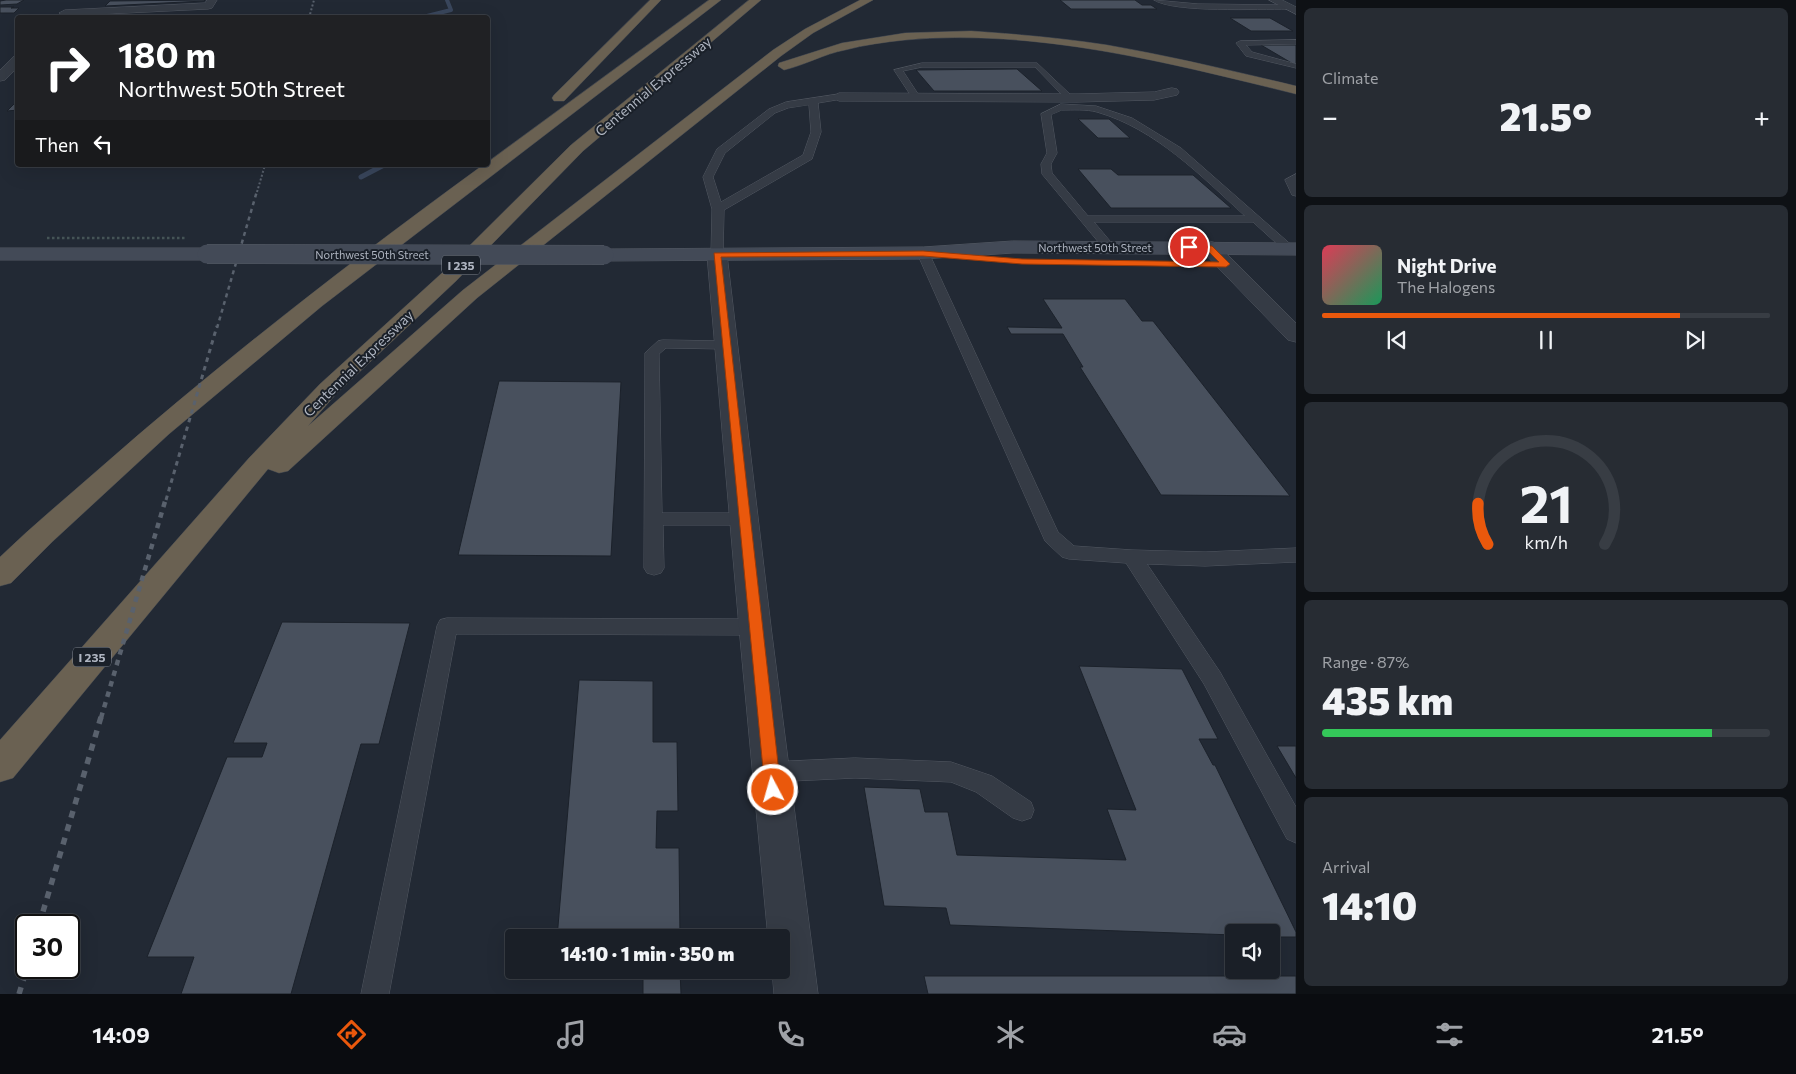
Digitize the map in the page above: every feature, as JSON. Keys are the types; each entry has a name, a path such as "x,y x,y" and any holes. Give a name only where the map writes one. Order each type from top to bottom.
{"highway":[{"path":"495,164 656,0"},
{"name":"Centennial Expressway","path":"0,575 136,448 260,344 495,164 716,0"},
{"name":"Centennial Expressway","path":"0,766 184,549 258,464 328,389 449,277 577,148 756,0"},
{"path":"184,549 470,294 777,53 809,31 868,0"},
{"path":"644,157 784,65 804,55 849,40 890,33 961,30 1057,36 1129,49 1296,90"}],"main road":[{"name":"Northwest 50th Street","path":"0,254 717,255 923,253 1013,247 1209,247 1294,255"},
{"name":"Northwest 50th Street","path":"923,253 1022,261 1226,264 1294,255"}],"street":[{"path":"63,15 79,0"},
{"path":"1274,0 1293,8"},
{"path":"63,15 210,3"},
{"path":"0,77 15,63"},
{"path":"839,97 1070,98 1154,96 1172,92"},
{"path":"1209,247 1296,336"},
{"path":"717,255 755,626 796,994"}],"lane":[{"path":"1156,0 1162,3 1187,5 1293,8"},
{"path":"1242,0 1250,6"},
{"path":"1296,42 1240,43 1250,54 1296,66"},
{"path":"916,97 898,70 922,65 1036,65 1070,98"},
{"path":"717,255 718,209 708,177 721,151 772,111 786,105 839,97"},
{"path":"718,209 808,156 816,132 813,102"},
{"path":"1109,247 1047,174 1046,164 1052,153 1046,114 1061,107 1096,109 1129,120 1177,150 1257,219 1294,255"},
{"path":"1296,177 1290,180 1296,193"},
{"path":"1085,219 1257,219"},
{"path":"923,253 1051,536 1069,552 1132,558 1205,559 1296,555"},
{"path":"654,568 652,353 662,344 726,345"},
{"path":"654,519 744,519"},
{"path":"1132,558 1212,678 1296,831"},
{"path":"375,994 448,626 755,626"},
{"path":"771,772 856,768 951,772 984,784 1022,810"}],"building":[{"path":"24,0 17,4 0,5 0,1"},
{"path":"1060,0 1135,0 1142,5 1151,5 1157,9 1071,9"},
{"path":"110,1 204,1 105,6"},
{"path":"0,7 19,8 14,13 0,13"},
{"path":"1230,18 1270,18 1293,31 1251,31"},
{"path":"1261,45 1296,45 1296,65 1295,65"},
{"path":"1017,69 1042,91 934,91 916,70"},
{"path":"15,103 15,110 7,111"},
{"path":"1078,119 1109,119 1130,138 1098,138"},
{"path":"1078,169 1111,169 1118,175 1193,175 1231,208 1111,208"},
{"path":"1043,299 1125,299 1142,321 1153,321 1290,496 1161,495 1080,367 1083,367 1063,334 1011,334 1007,327 1062,328"},
{"path":"499,381 621,382 611,556 458,555"},
{"path":"282,622 410,623 379,744 361,744 291,994 181,994 194,957 147,957 227,757 262,757 267,743 233,743"},
{"path":"1079,666 1182,669 1218,739 1199,739 1213,765 1215,765 1296,932 1296,937 1280,937 1280,924 1225,924 1225,935 950,925 946,908 884,906 864,787 920,789 925,812 948,812 957,855 1126,860 1107,809 1136,810"},
{"path":"579,680 653,681 653,742 677,742 678,811 657,811 656,848 679,848 680,929 558,929"},
{"path":"1277,746 1296,746 1296,778"},
{"path":"924,976 1225,976 1225,979 1280,979 1280,976 1296,976 1296,994 928,994"},
{"path":"643,979 680,979 681,994 643,994"}],"waterway":[{"path":"431,15 451,10 447,0"},
{"path":"361,177 380,167"}],"railway":[{"path":"310,15 314,0"},
{"path":"257,192 264,167"},
{"path":"217,328 257,191"},
{"path":"166,500 217,326"},
{"path":"101,718 166,498"},
{"path":"42,914 101,717"},
{"path":"19,994 24,979"}],"route":[{"path":"773,790 717,255 923,253 1022,261 1226,264 1209,247 1189,247"}]}
